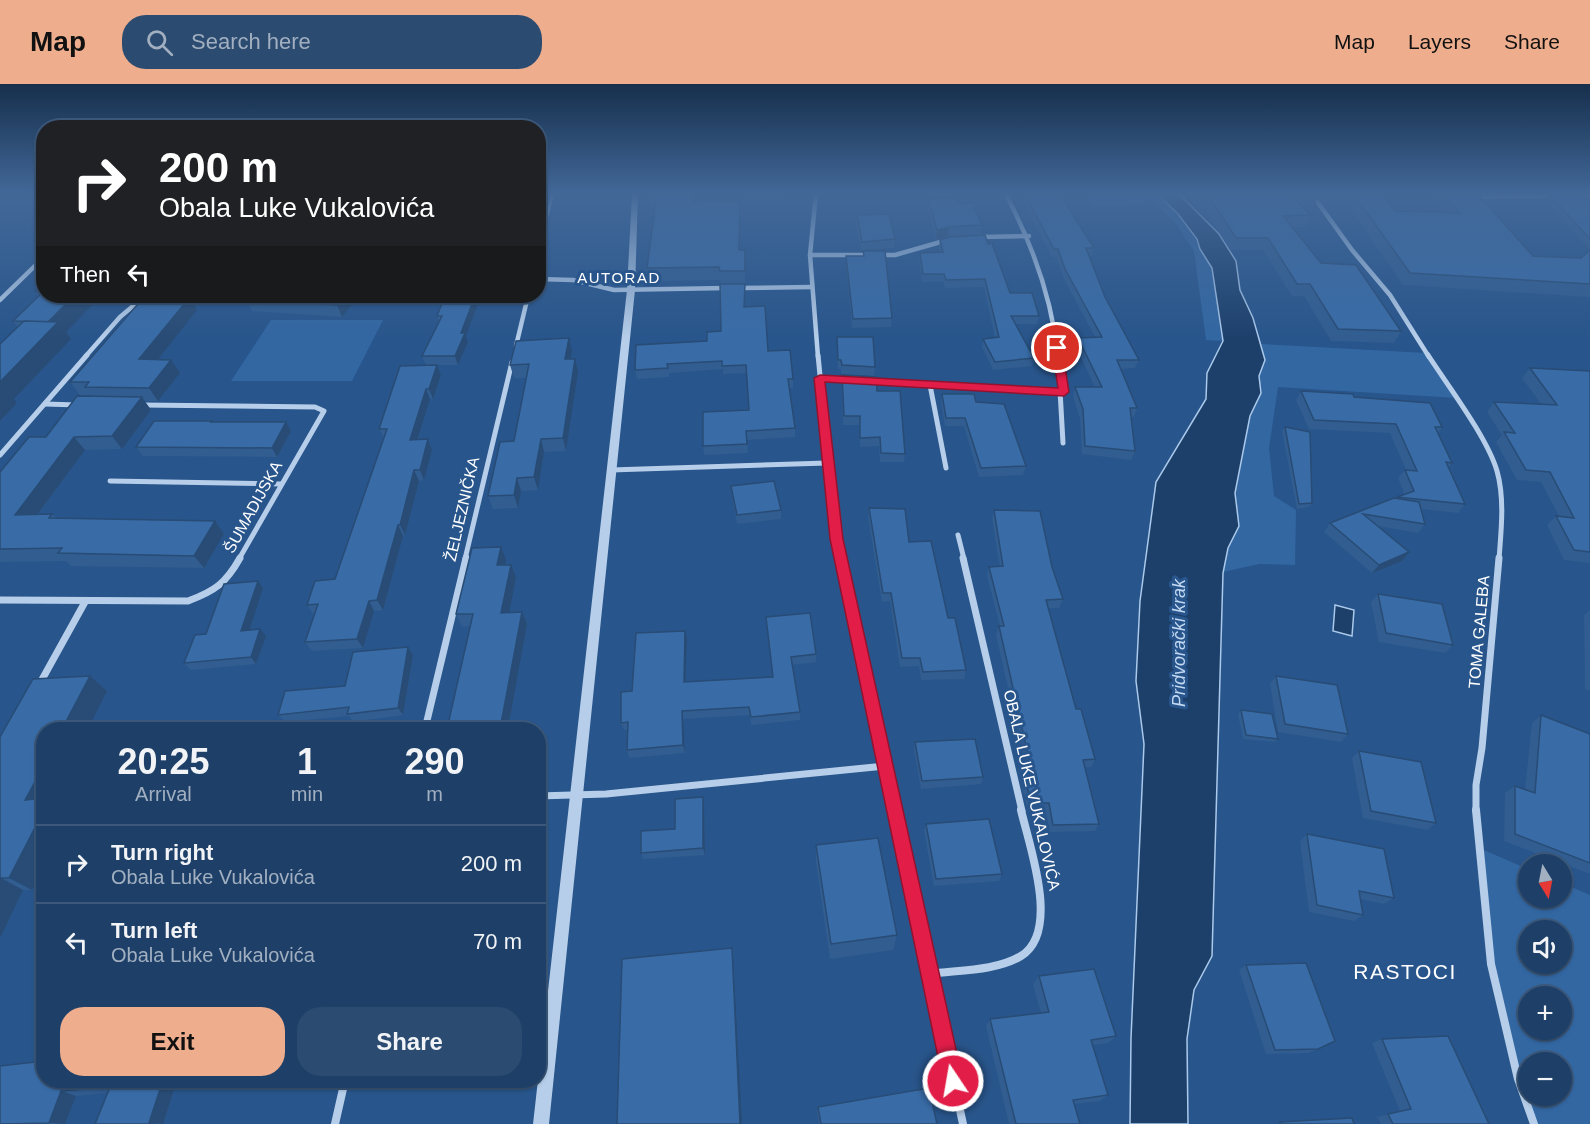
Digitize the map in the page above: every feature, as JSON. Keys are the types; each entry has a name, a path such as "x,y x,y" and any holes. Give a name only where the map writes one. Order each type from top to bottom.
{"street":[{"path":"546,1076 631,290 633,242"},
{"path":"811,242 811,286 836,539 963,1124"},
{"path":"810,255 895,255 943,242"},
{"path":"1031,242 1046,283 1064,392 1063,443"},
{"name":"TOMA GALEBA","path":"1346,242 1390,295 1490,452 1497,471 1501,534 1483,737 1476,785 1476,824 1491,964 1518,1079 1534,1124"},
{"path":"0,300 36,265"},
{"path":"546,279 573,280 614,290 811,286"},
{"path":"0,455 120,317 137,303"},
{"name":"ŽELJEZNIČKA","path":"427,722 526,303"},
{"path":"820,378 853,380"},
{"path":"864,381 1064,392"},
{"path":"930,385 946,468"},
{"path":"45,404 90,405"},
{"name":"ŠUMADIJSKA","path":"0,600 188,601 210,593 230,576 324,411 321,408 135,405"},
{"path":"611,470 827,463"},
{"path":"110,481 281,484"},
{"name":"OBALA LUKE VUKALOVIĆA","path":"930,974 1016,960 1028,950 1038,930 1042,898 958,535"},
{"path":"34,694 85,602"},
{"path":"546,796 606,794 885,766"},
{"path":"335,1124 343,1088"},
{"path":"541,1124 545,1088"}],"shaded area":[{"path":"1188,242 1198,242 1212,268 1223,341 1206,340 1194,251"},
{"path":"271,320 383,320 352,381 231,381"},
{"path":"1261,344 1426,353 1457,398 1278,387 1269,448 1274,496 1296,510 1295,565 1259,564 1223,572 1228,548 1239,526 1235,493 1250,416 1261,393 1259,376 1265,360"},
{"path":"1479,848 1518,865 1518,908 1572,908 1572,887 1590,895 1590,1124 1534,1124 1529,1106 1572,1106 1572,1052 1518,1052 1518,1064 1491,964"}],"water":[{"name":"Pridvorački krak","path":"1198,242 1224,242 1236,261 1240,290 1253,318 1265,360 1259,376 1261,393 1250,416 1235,493 1239,526 1228,548 1223,573 1212,956 1194,990 1187,1039 1188,1124 1130,1124 1131,1038 1144,744 1136,681 1140,601 1156,482 1206,399 1207,373 1223,341 1212,268"},
{"path":"1335,605 1354,610 1352,636 1333,631"}],"building":[{"path":"651,242 739,242 739,250 745,250 745,271 720,271 719,267 647,268"},
{"path":"940,242 992,243 1010,293 1032,293 1039,316 1011,316 1034,358 995,362 983,339 999,337 985,279 946,280 944,274 923,274 920,253 943,252"},
{"path":"1050,242 1090,242 1094,248 1086,248 1105,297 1139,360 1117,360 1137,408 1130,408 1135,451 1085,446 1083,409 1075,387 1102,387 1078,338 1102,337 1065,269 1058,249 1054,249"},
{"path":"1270,242 1304,242 1321,263 1356,265 1401,331 1338,329 1310,284 1297,284"},
{"path":"1388,242 1520,242 1533,256 1581,258 1590,250 1590,284 1410,273"},
{"path":"863,251 885,251 892,318 853,319 846,256 864,256"},
{"path":"720,284 745,284 744,307 765,306 768,351 790,350 793,379 788,379 795,428 746,431 747,444 703,446 703,412 749,410 746,365 722,366 722,361 667,364 668,368 635,370 636,345 707,341 707,332 721,331"},
{"path":"36,299 36,303 67,303 48,322 13,321"},
{"path":"139,303 185,303 139,359 171,360 149,388 85,387 89,382 70,382"},
{"path":"307,303 339,303 337,305"},
{"path":"442,303 472,303 461,333 465,333 455,356 422,356 442,316 437,316"},
{"path":"24,321 58,322 0,382 0,344"},
{"path":"837,337 873,337 875,367 842,365 841,360 838,360"},
{"path":"569,338 565,359 575,359 563,438 541,439 534,477 517,478 514,495 488,496 500,442 514,441 529,364 510,365 516,341"},
{"path":"437,365 429,389 426,389 410,440 428,439 420,470 414,470 377,600 369,601 357,639 305,642 318,604 307,605 315,581 335,579 387,429 379,429 400,366"},
{"path":"1530,368 1590,371 1590,552 1574,550 1556,516 1574,518 1550,472 1526,470 1504,432 1515,433 1494,402 1557,405"},
{"path":"842,375 876,377 877,391 900,391 905,454 881,453 880,437 860,438 860,416 844,416"},
{"path":"1301,391 1353,394 1354,397 1430,403 1442,427 1435,427 1452,463 1446,462 1465,504 1397,497 1414,491 1405,470 1417,471 1396,424 1314,420"},
{"path":"942,394 974,394 976,402 1004,404 1026,466 981,468 965,418 946,418"},
{"path":"77,396 142,397 112,436 74,437 15,515 52,514 49,518 215,521 194,556 58,553 62,548 0,549 0,472 29,437 46,437"},
{"path":"154,421 286,422 272,448 136,447"},
{"path":"1285,427 1310,432 1312,503 1299,504"},
{"path":"774,481 781,510 737,515 731,486"},
{"path":"1394,498 1419,502 1425,524 1363,514 1409,552 1379,565 1330,523"},
{"path":"869,508 905,509 909,542 931,541 948,618 955,618 966,670 923,672 920,658 902,658 891,593 883,593"},
{"path":"994,510 1040,511 1052,567 1063,599 1046,600 1076,709 1081,709 1095,759 1083,760 1099,824 1053,825 1049,803 1031,803 1024,772 1032,772 999,626 1004,626 989,567 1003,566"},
{"path":"501,547 497,565 511,565 501,613 522,612 501,722 449,722 473,614 456,614 472,548"},
{"path":"258,581 241,631 260,629 251,657 184,663 195,635 206,634 224,584"},
{"path":"1378,594 1442,604 1453,645 1386,633"},
{"path":"810,613 816,654 791,657 800,712 751,717 749,707 682,711 683,745 627,750 628,722 621,723 621,692 632,691 636,633 685,631 684,682 773,677 766,617"},
{"path":"408,647 398,708 347,714 349,707 278,715 285,691 345,686 353,652"},
{"path":"90,676 66,722 36,722 36,780 25,800 36,799 36,826 9,878 0,880 0,737 33,679"},
{"path":"1276,676 1337,685 1348,734 1285,724"},
{"path":"1241,710 1272,714 1278,739 1246,735"},
{"path":"1541,715 1590,734 1590,863 1572,856 1572,854 1515,834 1515,786 1535,793"},
{"path":"975,739 983,777 922,781 915,742"},
{"path":"1359,751 1421,762 1436,823 1371,811"},
{"path":"703,797 703,848 641,853 641,831 675,829 675,799"},
{"path":"989,819 1002,874 936,879 926,824"},
{"path":"1307,834 1384,849 1394,898 1359,891 1363,915 1317,905"},
{"path":"878,838 897,935 831,944 816,845"},
{"path":"732,948 740,1124 617,1124 622,959"},
{"path":"1306,963 1335,1041 1318,1049 1275,1050 1246,965"},
{"path":"1094,969 1116,1036 1091,1040 1108,1095 1073,1100 1080,1124 1016,1124 990,1019 1049,1012 1039,976"},
{"path":"1448,1036 1489,1124 1393,1124 1388,1114 1411,1109 1382,1039"},
{"path":"36,1062 36,1088 98,1088 61,1091 49,1123 0,1124 0,1066"},
{"path":"110,1088 160,1088 149,1123 154,1124 95,1124"},
{"path":"929,1088 937,1124 821,1124 818,1107"},
{"path":"1352,1118 1354,1124 1280,1124 1280,1122"}],"district":[{"name":"AUTORAD","path":"619,277"},
{"name":"RASTOCI","path":"1405,971"}],"route":[{"path":"953,1081 836,539 820,378 1064,392 1057,348"}]}
